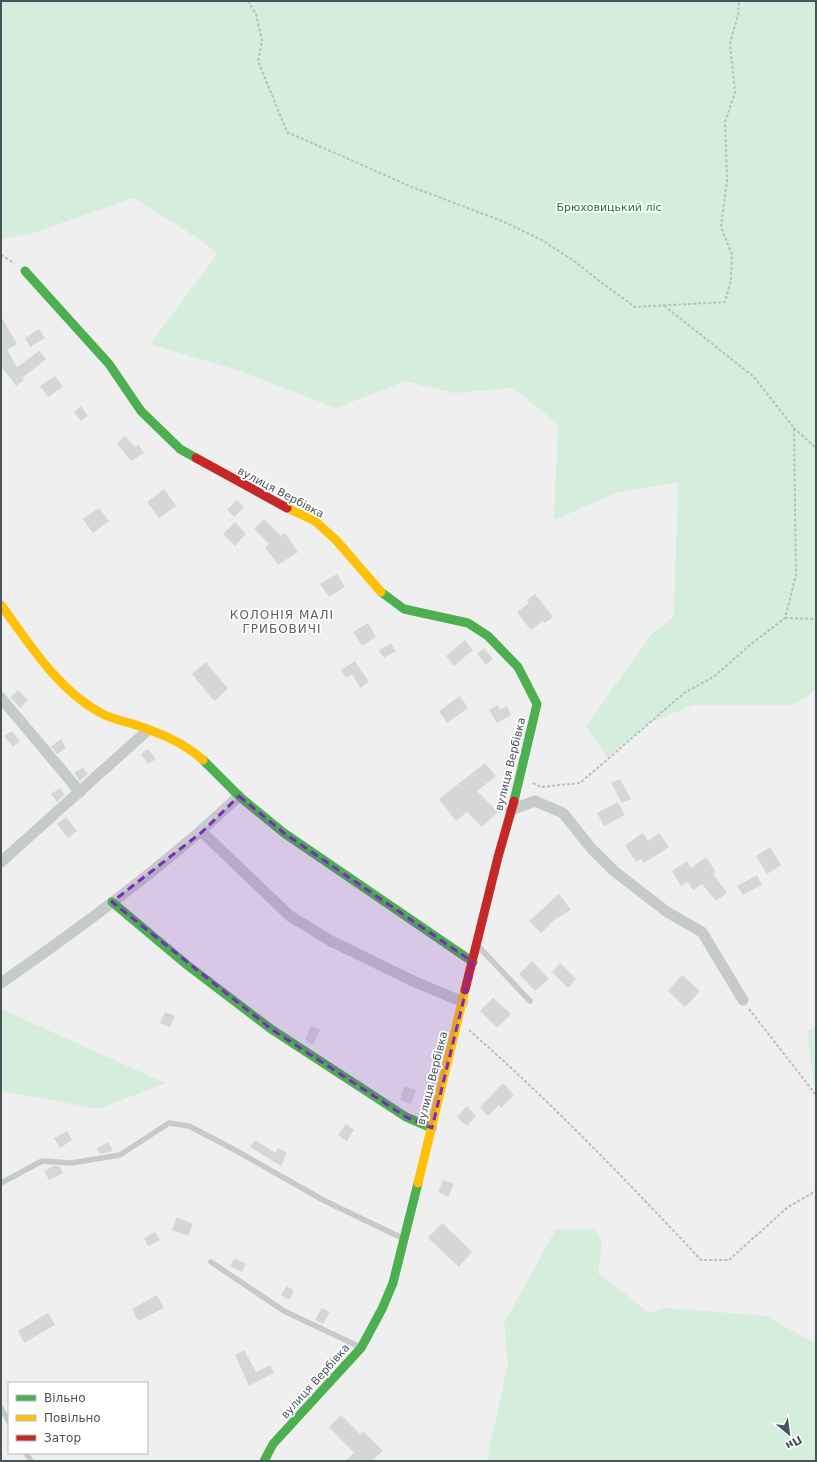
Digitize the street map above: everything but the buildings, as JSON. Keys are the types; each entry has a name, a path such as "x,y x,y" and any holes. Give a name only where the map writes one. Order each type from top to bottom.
{"street":[{"name":"вулиця Вербівка","path":"25,271 109,364 141,411 180,449 269,499 315,521 336,540 384,596 404,609 468,623 488,636 518,667 537,704 521,778 498,857 459,1021 393,1283 382,1309 361,1348 273,1444 264,1461"},
{"path":"1,605 46,663 78,699 101,713 177,741 190,748 239,796 284,833 473,962"},
{"path":"1,698 80,792"},
{"path":"1,862 148,730"},
{"path":"1,982 77,930 202,832 239,796"},
{"path":"511,810 535,801 563,814 591,848 614,870 667,912 702,932 743,1000"},
{"path":"202,832 290,916 331,941 413,981 463,1002"},
{"path":"112,902 187,965 271,1028 406,1117 432,1128"}],"lane":[{"path":"477,945 530,1001"},
{"path":"1,1183 42,1161 71,1163 120,1155 169,1123 189,1126 235,1150 323,1200 404,1239"},
{"path":"211,1262 284,1311 361,1348"},
{"path":"1,1408 8,1420"}],"path":[{"path":"248,1 256,14 262,41 258,61 287,132 412,187 502,221 542,240 574,261 635,307 662,304 725,302 731,279 732,255 721,227 726,180 725,122 735,92 730,43 738,15 739,1"},
{"path":"662,304 754,377 794,428 816,448"},
{"path":"785,618 796,575 794,428"},
{"path":"541,787 580,783 684,693 715,676 750,644 785,618 816,619"},
{"path":"743,1000 816,1095"},
{"path":"459,1021 498,1055 602,1156 701,1260 729,1260 788,1207 816,1191"}],"highlighted area":[{"path":"239,796 284,833 473,962 432,1128 406,1117 271,1029 112,902 202,832"}],"green space":[{"name":"Брюховицький ліс","path":"1,1 816,1 816,690 793,705 693,705 647,724 607,757 586,726 651,635 674,616 678,482 615,493 554,520 558,424 513,388 454,393 405,381 336,408 237,370 150,344 217,254 199,239 134,198 33,233 1,239"},
{"path":"1,1009 165,1083 99,1109 1,1091"},
{"path":"816,1027 816,1087 814,1085 807,1031"},
{"path":"556,1229 594,1229 602,1241 598,1273 649,1313 667,1308 766,1316 816,1344 816,1461 487,1461 508,1363 504,1323"}],"traffic: fast":[{"path":"25,271 109,364 141,411 180,449 196,458"},
{"path":"381,592 404,609 468,623 488,636 518,667 537,704 514,801"},
{"path":"203,760 240,797 284,833 473,962"},
{"path":"112,902 187,965 271,1029 406,1117 432,1128"},
{"path":"264,1461 273,1444 361,1348 382,1309 393,1283 418,1183"}],"traffic: slow":[{"path":"287,508 315,521 336,540 381,592"},
{"path":"1,605 45,664 70,691 84,702 107,716 143,727 170,738 195,753 203,760"},
{"path":"418,1183 465,990"}],"traffic: jam":[{"path":"196,458 287,508"},
{"path":"465,990 498,857 514,801"}],"district":[{"name":"КОЛОНІЯ МАЛІ ГРИБОВИЧІ","path":"282,622"}]}
